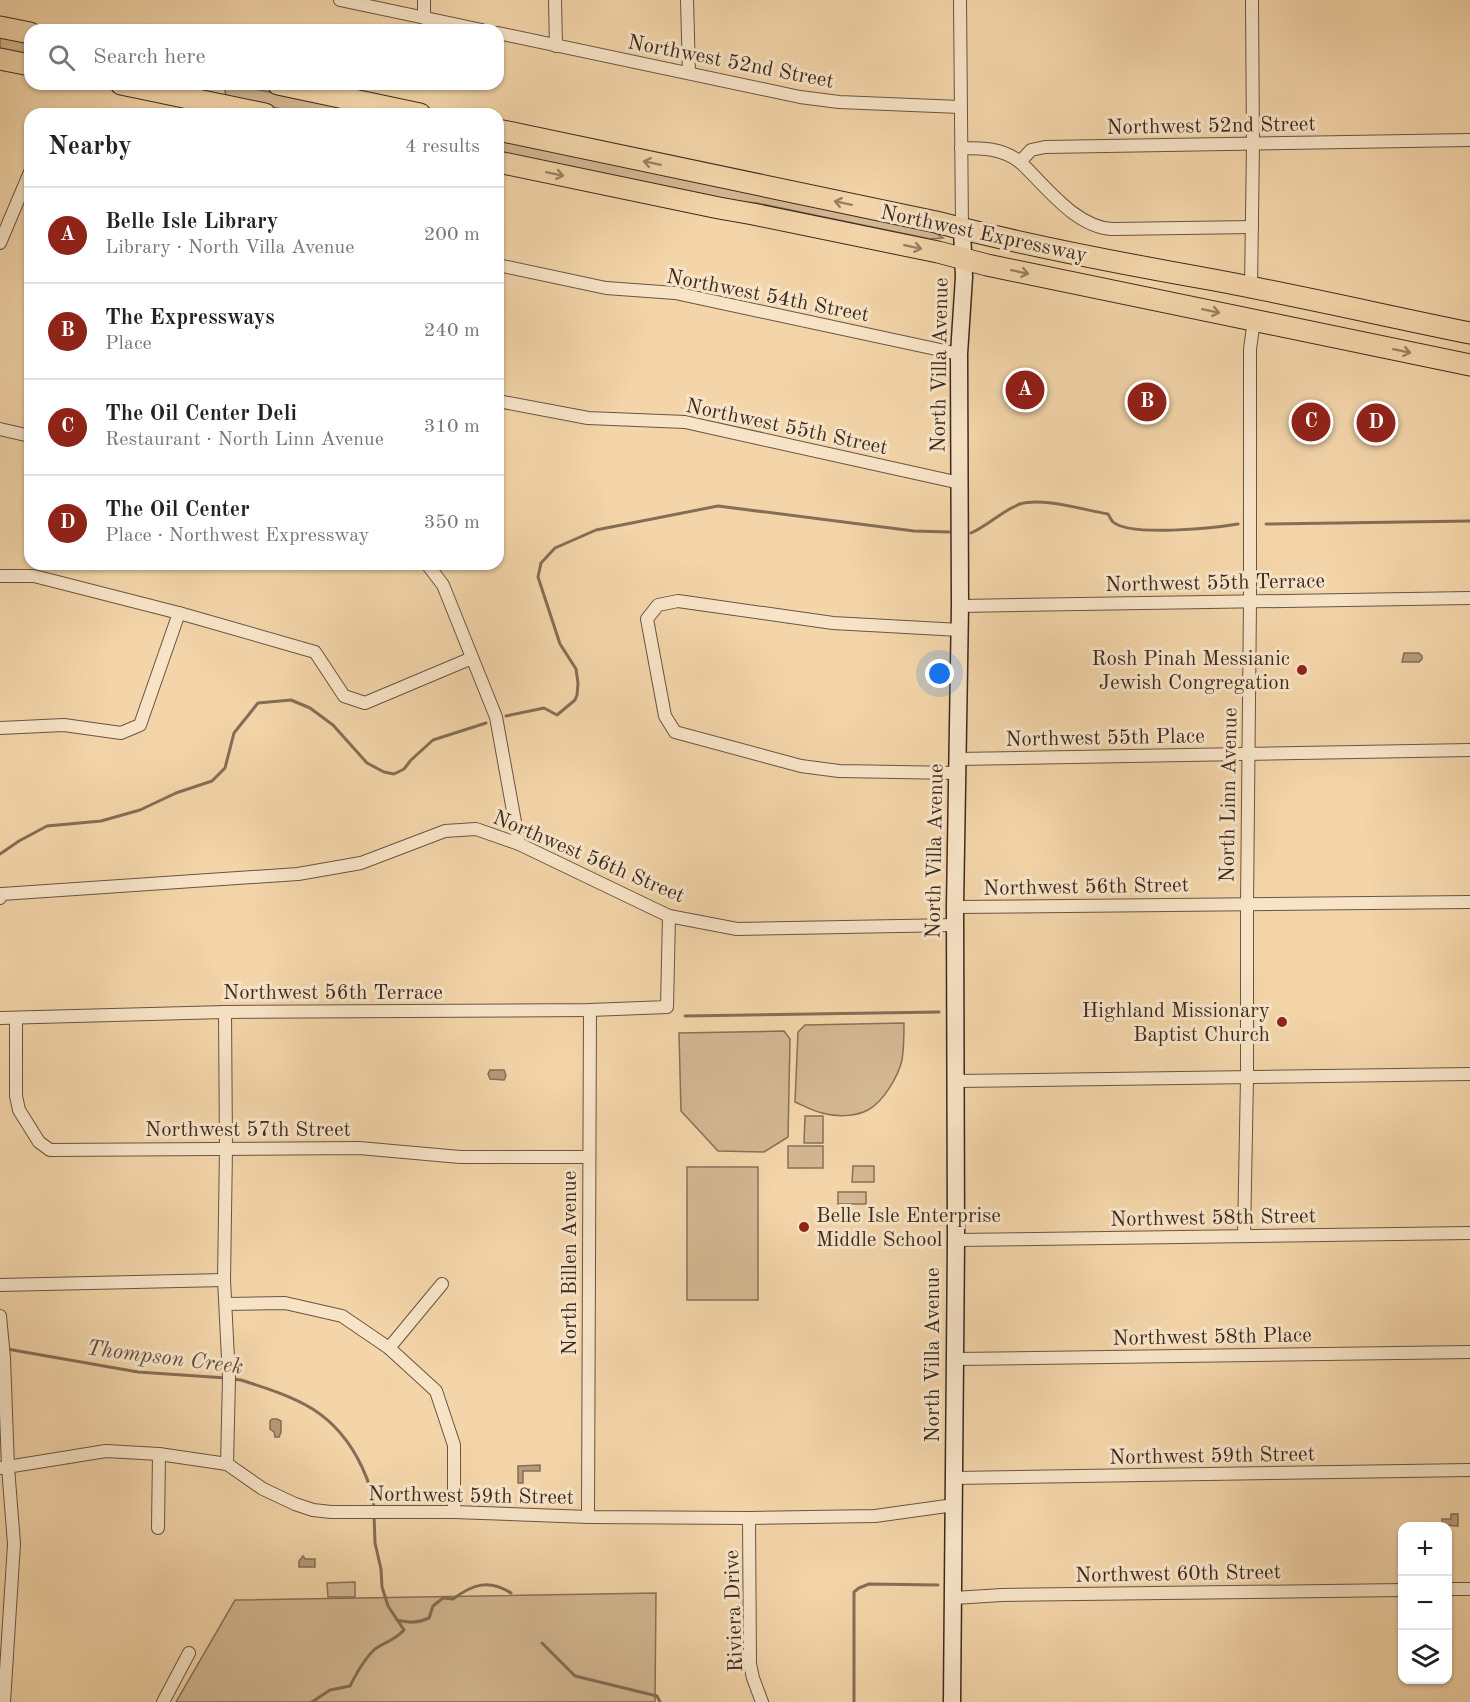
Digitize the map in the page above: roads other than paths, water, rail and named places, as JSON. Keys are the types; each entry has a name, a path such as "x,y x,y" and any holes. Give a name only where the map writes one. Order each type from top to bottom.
{"highway":[{"path":"0,27 24,32"},
{"path":"0,59 24,64"},
{"path":"150,90 236,108"},
{"path":"306,90 392,108"},
{"name":"Northwest Expressway","path":"504,131 1143,268 1470,333"},
{"name":"Northwest Expressway","path":"504,163 1470,365"},
{"path":"1254,320 1263,307 1293,297"}],"street":[{"path":"340,0 453,24"},
{"path":"424,0 424,18"},
{"path":"555,0 556,46"},
{"path":"687,0 689,73"},
{"name":"North Villa Avenue","path":"952,1702 956,1240 955,907 960,630 959,354 964,295 960,0"},
{"path":"1251,288 1252,0"},
{"name":"Northwest 52nd Street","path":"504,34 800,97 839,102 960,107"},
{"name":"Northwest 52nd Street","path":"1020,162 1031,150 1045,147 1470,140"},
{"path":"961,148 990,148 1012,156 1078,217 1095,226 1112,230 1252,227"},
{"path":"0,243 24,186"},
{"name":"Northwest 54th Street","path":"504,266 606,288 675,293 959,354"},
{"name":"North Linn Avenue","path":"1244,1236 1247,1078 1250,349 1254,320"},
{"name":"Northwest 55th Street","path":"504,402 588,418 685,422 960,483"},
{"path":"0,429 24,435"},
{"path":"432,570 443,585 496,717 519,844"},
{"path":"0,576 34,576 179,613 315,652 344,696 365,703 472,658"},
{"name":"Northwest 55th Terrace","path":"960,606 1470,598"},
{"name":"Northwest 55th Place","path":"960,630 833,623 678,601 658,605 646,619 665,716 675,732 801,766 839,771 1249,754 1470,750"},
{"path":"0,728 64,725 121,733 140,725 179,613"},
{"name":"Northwest 56th Street","path":"0,898 2,894 298,874 361,863 445,831 476,829 519,844 669,916 737,929 955,925"},
{"name":"Northwest 56th Street","path":"955,907 1470,902"},
{"name":"Northwest 56th Terrace","path":"0,1018 225,1012 590,1010 667,1007 669,916"},
{"name":"North Billen Avenue","path":"588,1517 590,1010"},
{"path":"225,1012 224,1280 228,1368 227,1464"},
{"name":"Northwest 57th Street","path":"16,1018 16,1096 19,1110 39,1143 50,1150 359,1148 460,1157 589,1157"},
{"path":"955,1081 1470,1074"},
{"name":"Northwest 58th Street","path":"956,1240 1470,1233"},
{"path":"0,1285 224,1280"},
{"path":"389,1348 442,1284"},
{"path":"226,1304 285,1303 342,1316 389,1348 436,1391 454,1444 454,1512"},
{"path":"0,1316 4,1358 4,1467 14,1544 4,1618 4,1702"},
{"name":"Northwest 58th Place","path":"954,1359 1470,1352"},
{"name":"Northwest 59th Street","path":"4,1467 106,1451 159,1454 227,1464 263,1488 304,1507 331,1512 749,1518 875,1516 954,1505"},
{"path":"158,1528 159,1454"},
{"name":"Northwest 59th Street","path":"954,1478 1470,1470"},
{"name":"Riviera Drive","path":"749,1518 750,1664 762,1702"},
{"path":"1452,1589 1470,1589"},
{"name":"Northwest 60th Street","path":"954,1598 1002,1595 1398,1590"},
{"path":"163,1702 189,1653"}],"waterway":[{"path":"971,533 1014,506 1029,502 1051,503 1108,514 1113,522 1122,527 1136,529 1173,530 1238,524"},
{"path":"506,716 544,708 557,715 575,700 578,683 576,669 560,644 538,577 541,563 555,548 596,530 718,506 914,531 949,532"},
{"path":"1266,524 1470,521"},
{"path":"0,854 47,826 101,821 140,810 176,793 212,781 225,768 234,733 258,703 291,700 310,708 333,725 367,763 384,772 394,774 404,769 433,740 486,723"},
{"path":"685,1016 939,1012"},
{"name":"Thompson Creek","path":"7,1349 138,1372 226,1378"},
{"name":"Thompson Creek","path":"232,1379 241,1380 297,1400 327,1419 340,1432 362,1467 370,1487 374,1507"},
{"name":"Thompson Creek","path":"312,1702 330,1690 350,1686 371,1653 404,1630 388,1606 382,1587 381,1569 375,1543 374,1514"},
{"path":"854,1702 854,1592 869,1584 938,1585"},
{"path":"397,1620 413,1622 429,1618 433,1606 443,1598 453,1599 481,1585 495,1586 511,1593"},
{"path":"542,1643 575,1676 657,1696 660,1702"}],"place":[{"name":"Belle Isle Library","path":"1025,390"},
{"name":"The Expressways","path":"1147,402"},
{"name":"The Oil Center Deli","path":"1311,422"},
{"name":"The Oil Center","path":"1376,423"},
{"name":"Rosh Pinah Messianic Jewish Congregation","path":"1302,670"},
{"name":"Highland Missionary Baptist Church","path":"1282,1022"},
{"name":"Belle Isle Enterprise Middle School","path":"804,1227"}]}
